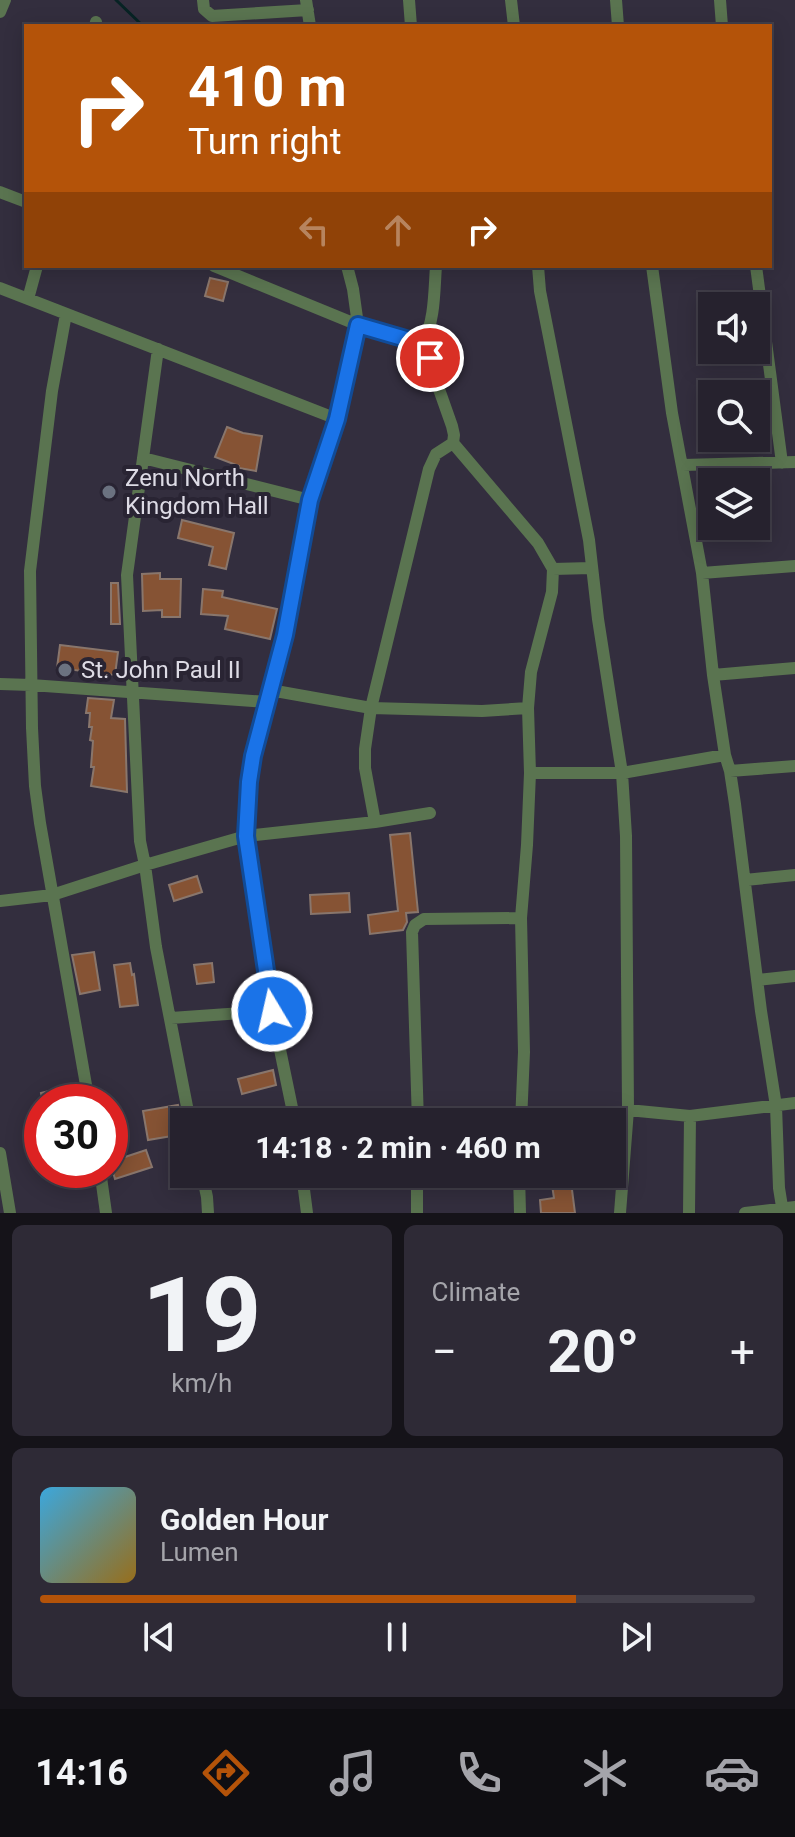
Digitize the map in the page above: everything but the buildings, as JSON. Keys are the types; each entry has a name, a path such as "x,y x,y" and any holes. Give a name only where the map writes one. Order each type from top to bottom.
{"street":[{"path":"0,12 5,0"},
{"path":"203,0 204,9 212,16 307,5"},
{"path":"409,0 411,24"},
{"path":"511,0 514,24"},
{"path":"616,0 618,24"},
{"path":"720,0 722,24"},
{"path":"0,192 24,201"},
{"path":"28,299 36,268"},
{"path":"219,268 358,325 423,344"},
{"path":"292,1108 272,1011 246,836 251,769 285,635 310,500 337,419 358,325 348,268"},
{"path":"436,268 434,312 423,344 452,426 453,443 538,543 553,569 552,592 531,672 528,708 530,773 521,918 524,1052 522,1108"},
{"path":"538,268 540,291 589,540 622,773 626,836 628,1110 620,1213"},
{"path":"652,268 672,413 702,573 713,675 730,771 776,1106 779,1188 787,1210 745,1213"},
{"path":"683,465 788,463 756,268"},
{"path":"0,288 337,419"},
{"path":"66,314 52,391 32,544 31,685 35,786 86,1084"},
{"path":"158,349 127,575 140,841 156,947 187,1108"},
{"path":"375,822 365,768 371,708 429,469 436,454 453,443"},
{"path":"143,458 310,500"},
{"path":"702,573 795,566"},
{"path":"553,569 591,568"},
{"path":"713,675 795,668"},
{"path":"0,684 269,696 371,708 482,711 528,708"},
{"path":"530,773 622,773 725,755"},
{"path":"730,771 795,766"},
{"path":"0,901 52,895 246,836 430,813"},
{"path":"745,880 795,875"},
{"path":"418,1108 412,932 415,925 424,919 521,918"},
{"path":"758,980 795,976"},
{"path":"171,1018 272,1011"},
{"path":"628,1110 690,1116 795,1103"},
{"path":"689,1213 690,1116"},
{"path":"0,1153 10,1213"},
{"path":"103,1188 106,1213"},
{"path":"205,1188 208,1213"},
{"path":"304,1188 307,1213"},
{"path":"417,1188 417,1213"},
{"path":"519,1188 520,1213"}],"waterway":[{"path":"116,0 141,24"}],"place":[{"name":"Zenu North Kingdom Hall","path":"109,492"},
{"name":"St. John Paul II","path":"65,670"}],"route":[{"path":"272,1011 246,820 253,756 285,635 310,500 337,419 358,325 423,344 430,358"}]}
